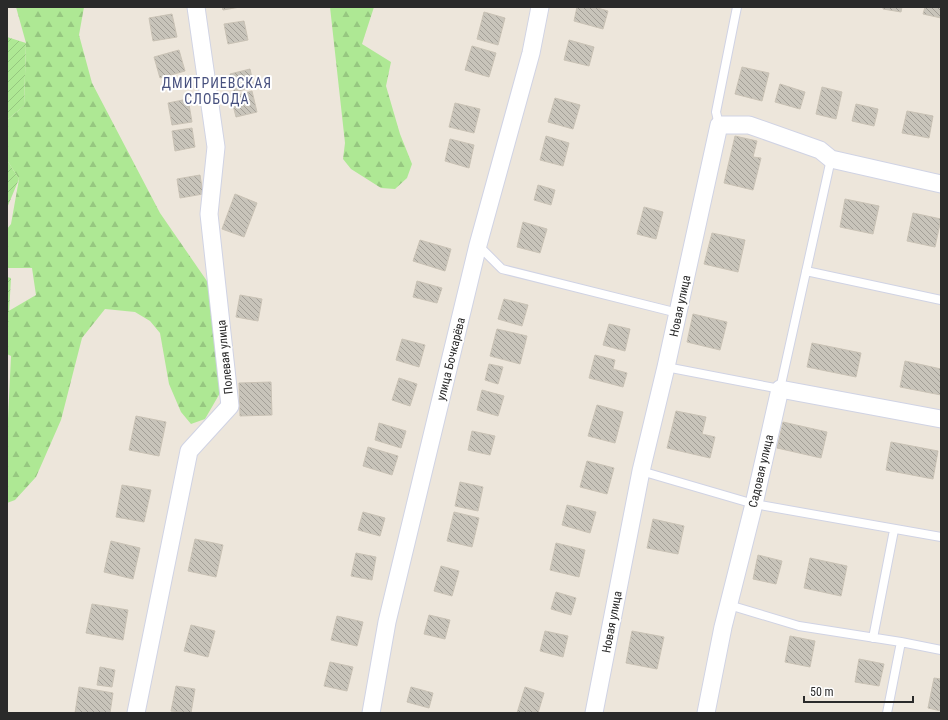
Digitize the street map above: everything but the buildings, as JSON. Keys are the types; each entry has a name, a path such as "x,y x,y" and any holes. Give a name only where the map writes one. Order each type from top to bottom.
{"street":[{"name":"Полевая улица","path":"136,713 189,451 230,406 209,214 216,147 196,7"},
{"name":"улица Бочкарёва","path":"371,713 387,622 478,245 531,53 540,7"},
{"path":"719,125 749,125 820,150 831,158 941,184"},
{"name":"Новая улица","path":"594,713 641,471 666,367 719,125"},
{"path":"780,389 941,419"},
{"name":"Садовая улица","path":"706,713 722,627 754,504 780,389"}],"lane":[{"path":"719,125 716,112 737,7"},
{"path":"666,367 780,389 831,158"},
{"path":"478,245 502,270 678,312"},
{"path":"806,271 941,300"},
{"path":"641,471 754,504 894,530 941,537"},
{"path":"873,638 894,530"},
{"path":"728,605 799,626 901,642 941,650"},
{"path":"887,713 901,642"}],"green space":[{"path":"16,7 84,7 79,35 92,83 160,213 209,284 222,377 220,393 205,419 191,424 181,412 169,384 160,333 150,321 135,312 105,309 82,338 61,420 36,477 15,500 7,503 7,440 11,356 7,354 7,312 36,295 32,268 7,268 7,229 11,224 19,179 7,160 7,120 24,106 26,43"},
{"path":"330,7 374,7 362,44 391,62 386,86 400,134 412,164 407,178 395,189 381,188 351,169 343,159 345,143"},
{"path":"7,37 26,43 24,106 7,120"},
{"path":"7,160 19,179 7,208"},
{"path":"7,277 11,278 7,349"}],"district":[{"name":"ДМИТРИЕВСКАЯ СЛОБОДА","path":"217,92"}]}
